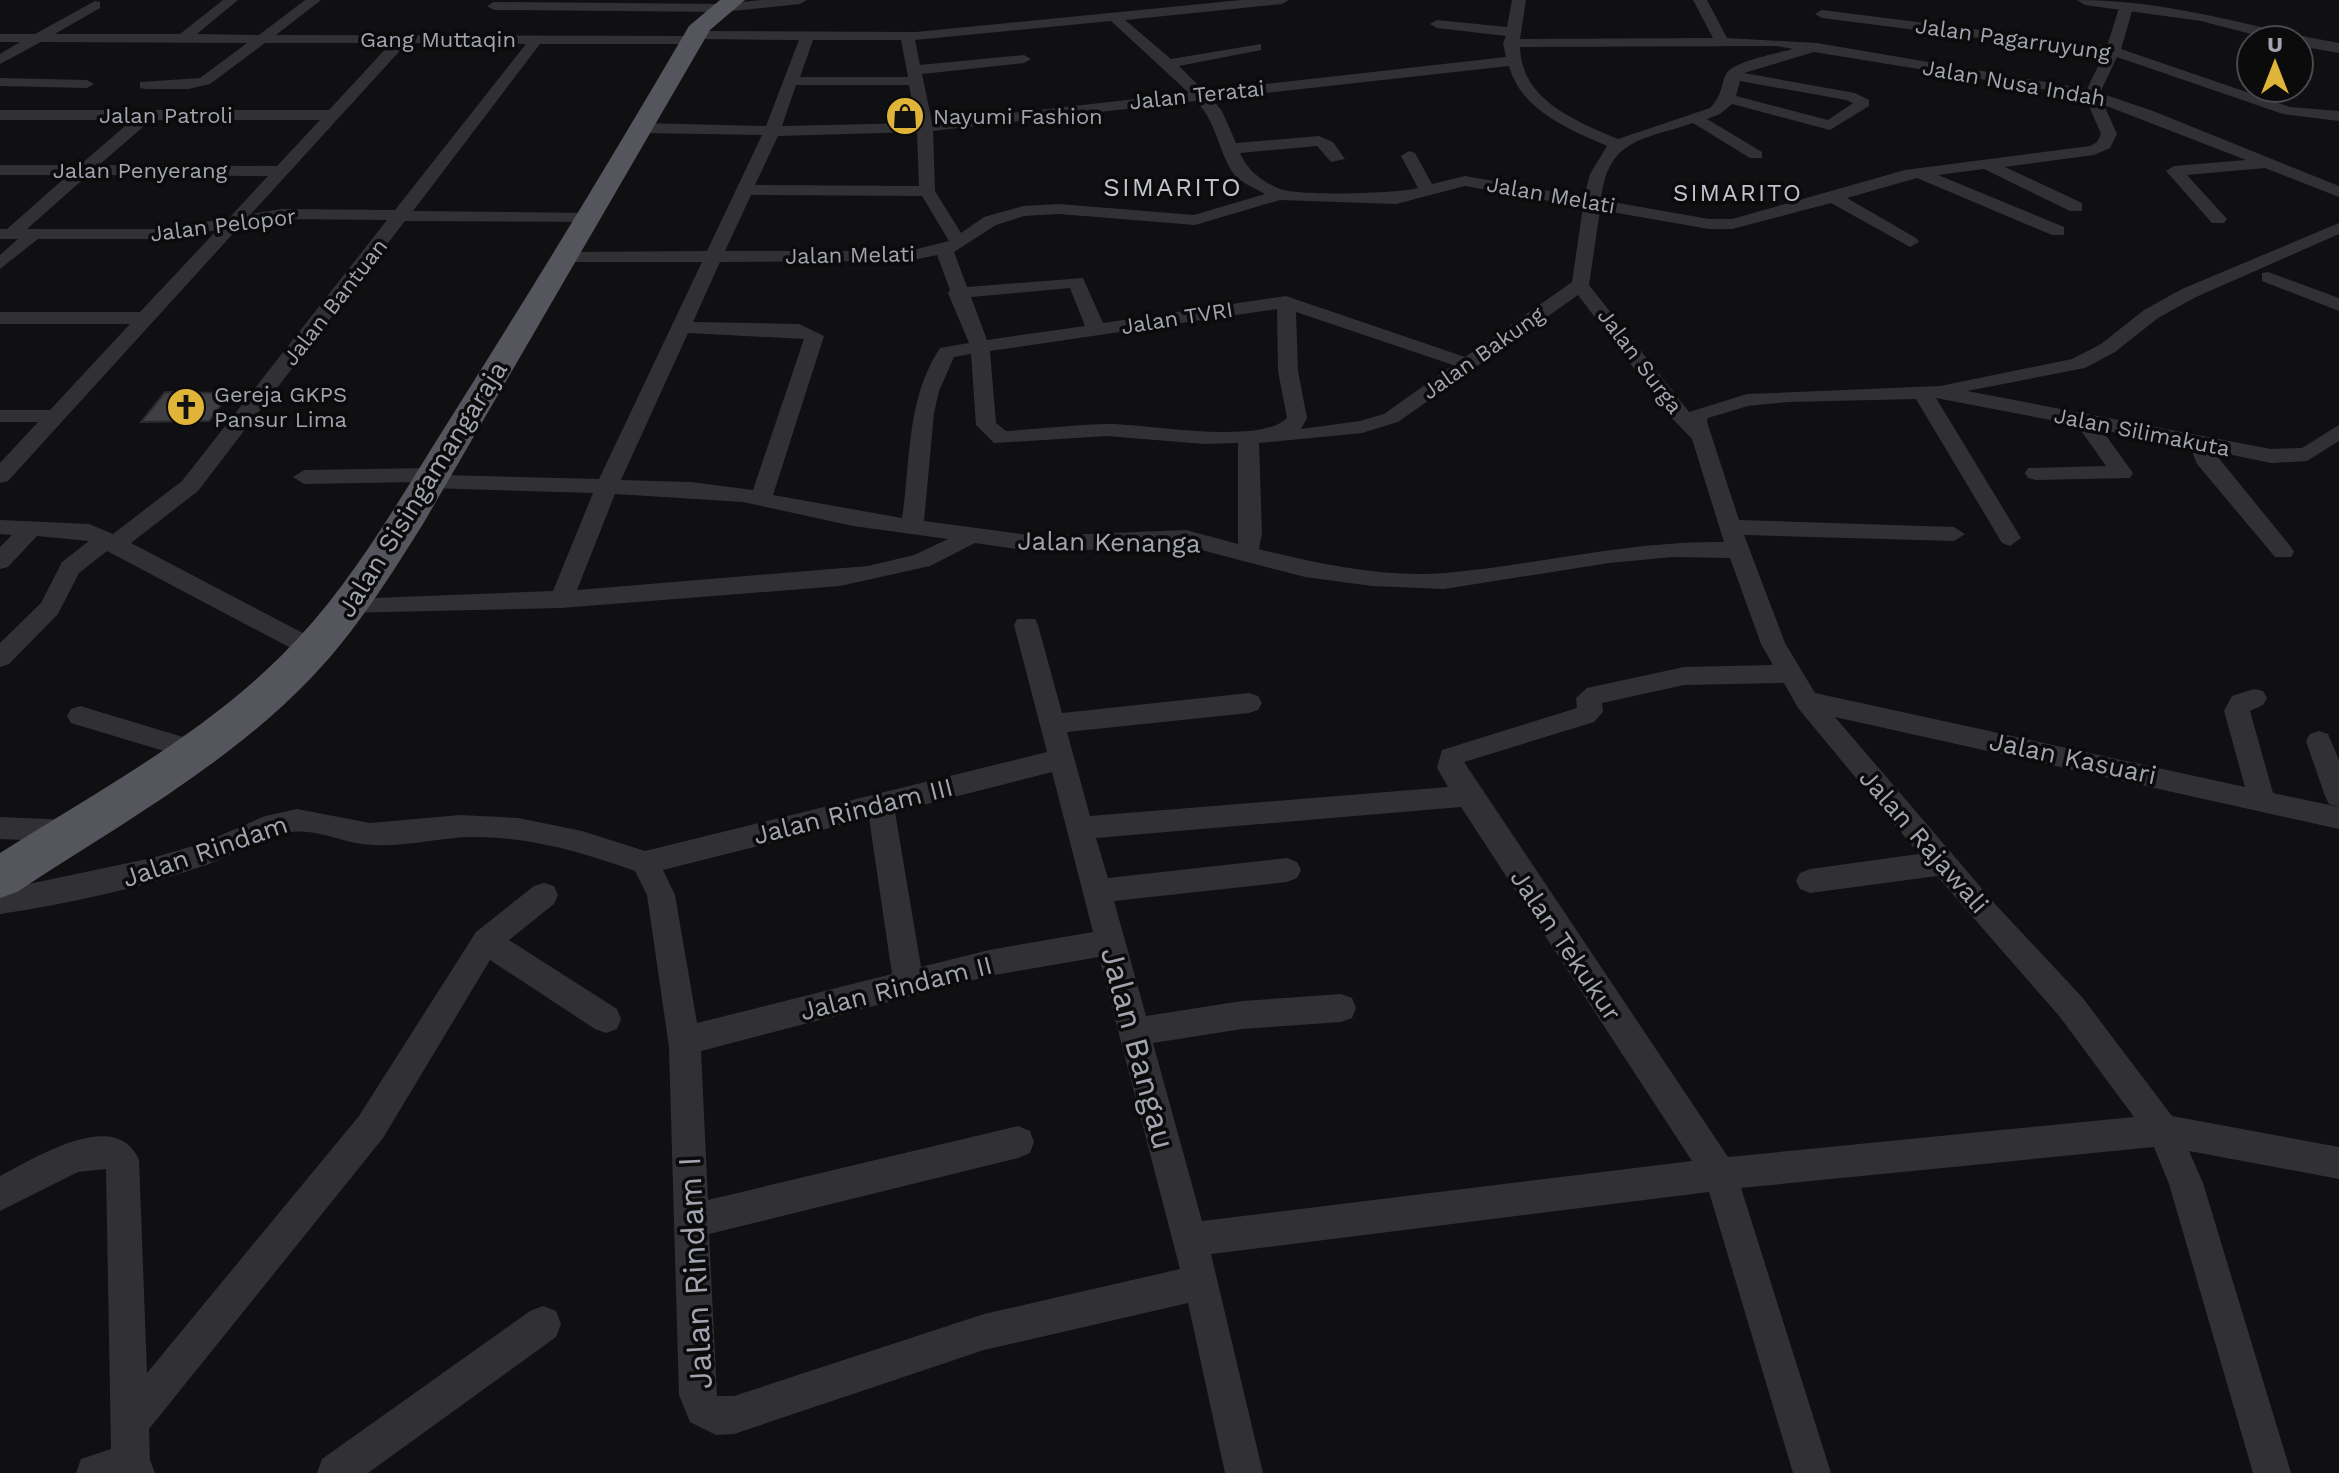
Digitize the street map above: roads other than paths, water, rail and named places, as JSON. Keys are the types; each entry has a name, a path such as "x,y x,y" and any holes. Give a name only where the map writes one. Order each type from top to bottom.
{"highway":[{"name":"Jalan Sisingamangaraja","path":"0,878 194,750 246,711 313,649 348,607 431,478 568,257 695,38 729,4"}],"street":[{"path":"183,39 231,0"},
{"path":"145,85 205,81 314,0"},
{"path":"494,6 729,4 800,0"},
{"path":"1119,0 1120,16 1214,111 1241,173 1279,195"},
{"name":"Gang Muttaqin","path":"0,38 536,40 907,36 1282,0"},
{"path":"1519,0 1510,38 1512,61 1523,86 1548,110 1617,144"},
{"path":"1700,0 1721,40"},
{"path":"2085,0 2202,16 2235,24"},
{"path":"0,60 95,5"},
{"path":"1821,7 1822,48"},
{"name":"Jalan Pagarruyung","path":"1821,7 2113,51 2288,111 2339,116"},
{"path":"2092,94 2113,51 2126,8"},
{"path":"1437,24 1510,38 1721,40 1822,48"},
{"path":"907,36 925,127 927,191 952,246 957,293 980,347"},
{"path":"561,600 607,486 772,131 807,37"},
{"path":"0,476 403,39"},
{"name":"Jalan Bantuan","path":"0,658 50,608 70,568 190,486 402,217 536,40"},
{"path":"2315,43 2339,48"},
{"path":"1166,64 1256,47"},
{"path":"1580,285 1586,271 1592,202 1604,155 1617,144 1715,111 1728,98 1733,75 1741,68 1822,48"},
{"name":"Jalan Nusa Indah","path":"1822,48 2092,94 2339,192"},
{"path":"1392,73 1396,61 1411,56"},
{"path":"791,81 914,75 1024,59"},
{"name":"Jalan Teratai","path":"642,128 772,131 925,127 1512,61"},
{"path":"1728,98 1830,125 1864,103 1850,96 1733,75"},
{"path":"0,82 87,84"},
{"path":"6,234 85,170 168,85"},
{"name":"Jalan Melati","path":"568,257 909,256 952,246 990,221 1023,211 1059,209 1195,220 1279,195 1396,199 1465,181 1709,224 1754,220 1918,173 1982,162 2094,150 2104,145 2109,134 2092,94"},
{"name":"Jalan Patroli","path":"0,115 332,115"},
{"path":"1695,118 1756,155"},
{"path":"1228,149 1319,141 1327,145 1337,159"},
{"path":"1409,156 1427,190"},
{"path":"1982,162 2076,207"},
{"path":"2218,219 2174,171 2270,163"},
{"name":"Jalan Penyerang","path":"0,170 280,171"},
{"path":"1918,173 2058,231"},
{"path":"745,190 927,191"},
{"path":"1833,197 1910,242"},
{"name":"Jalan Pelopor","path":"6,234 163,234 282,214 590,218"},
{"path":"1701,436 1698,414 1747,400 1930,392 2078,364 2108,348 2151,314 2189,293 2339,228"},
{"path":"0,264 34,234"},
{"path":"2268,277 2339,305"},
{"path":"957,293 1077,282 1097,331"},
{"name":"Jalan Bakung","path":"980,347 986,425 998,437 1107,430 1175,436 1304,435 1362,427 1391,418 1580,285"},
{"name":"Jalan Surga","path":"1580,285 1677,412 1701,436"},
{"path":"1247,554 1260,436 1292,426 1297,418 1288,371 1286,302"},
{"name":"Jalan TVRI","path":"912,527 920,486 921,436 927,399 947,352 1286,302 1468,364"},
{"path":"0,318 144,318"},
{"path":"681,327 799,330 814,336 761,499"},
{"path":"1930,392 2010,538"},
{"name":"Jalan Silimakuta","path":"1930,392 2271,456 2307,454 2339,431"},
{"path":"0,416 55,416"},
{"path":"2036,473 2122,473 2084,420"},
{"name":"Jalan Rajawali","path":"1701,436 1773,644 1807,701 1943,863 2071,1007 2163,1130 2190,1198 2272,1473"},
{"path":"2200,444 2205,459 2283,552"},
{"name":"Jalan Kenanga","path":"304,477 431,478 691,489 912,527 1037,544 1143,537 1186,538 1305,569 1372,578 1444,581 1735,538 1954,534"},
{"path":"0,527 89,531 313,649"},
{"path":"0,581 4,574 0,564 33,527"},
{"path":"348,607 642,597 878,572 923,562 950,551 972,535"},
{"name":"Jalan Bangau","path":"1026,625 1201,1282 1244,1473"},
{"name":"Jalan Tekukur","path":"1790,674 1716,673 1596,695 1589,698 1590,712 1585,715 1461,751 1451,757 1450,768 1720,1174 1812,1473"},
{"path":"2254,698 2241,703 2237,711 2262,800"},
{"name":"Jalan Kasuari","path":"1807,701 2339,818"},
{"path":"1052,724 1249,703"},
{"path":"80,716 194,750"},
{"path":"2319,741 2339,796"},
{"name":"Jalan Rindam III","path":"645,863 1062,759"},
{"path":"1080,828 1210,814 1340,808 1466,796"},
{"path":"880,804 909,984"},
{"name":"Jalan Rindam","path":"0,902 88,889 152,872 216,851 256,831 306,819 369,834 470,826 523,828 567,836 645,863"},
{"path":"0,828 71,831"},
{"name":"Jalan Rindam I","path":"645,863 661,895 684,1041 698,1395 703,1409 716,1416 734,1415 984,1332 1201,1282"},
{"path":"1810,881 1943,863"},
{"path":"1096,891 1287,870"},
{"path":"127,1426 371,1127 486,941 544,895"},
{"path":"486,941 606,1019"},
{"name":"Jalan Rindam II","path":"684,1041 989,963 1110,942"},
{"path":"1134,1032 1242,1015 1341,1008"},
{"path":"1188,1240 1720,1174 2163,1130 2339,1163"},
{"path":"691,1221 1018,1142"},
{"path":"0,1194 75,1156 112,1152 122,1160 127,1426 121,1471"},
{"path":"336,1473 543,1324"}],"place":[{"name":"Nayumi Fashion","path":"905,116"},
{"name":"Gereja GKPS Pansur Lima","path":"186,407"}],"district":[{"name":"SIMARITO","path":"1173,187"},
{"name":"SIMARITO","path":"1738,193"}]}
